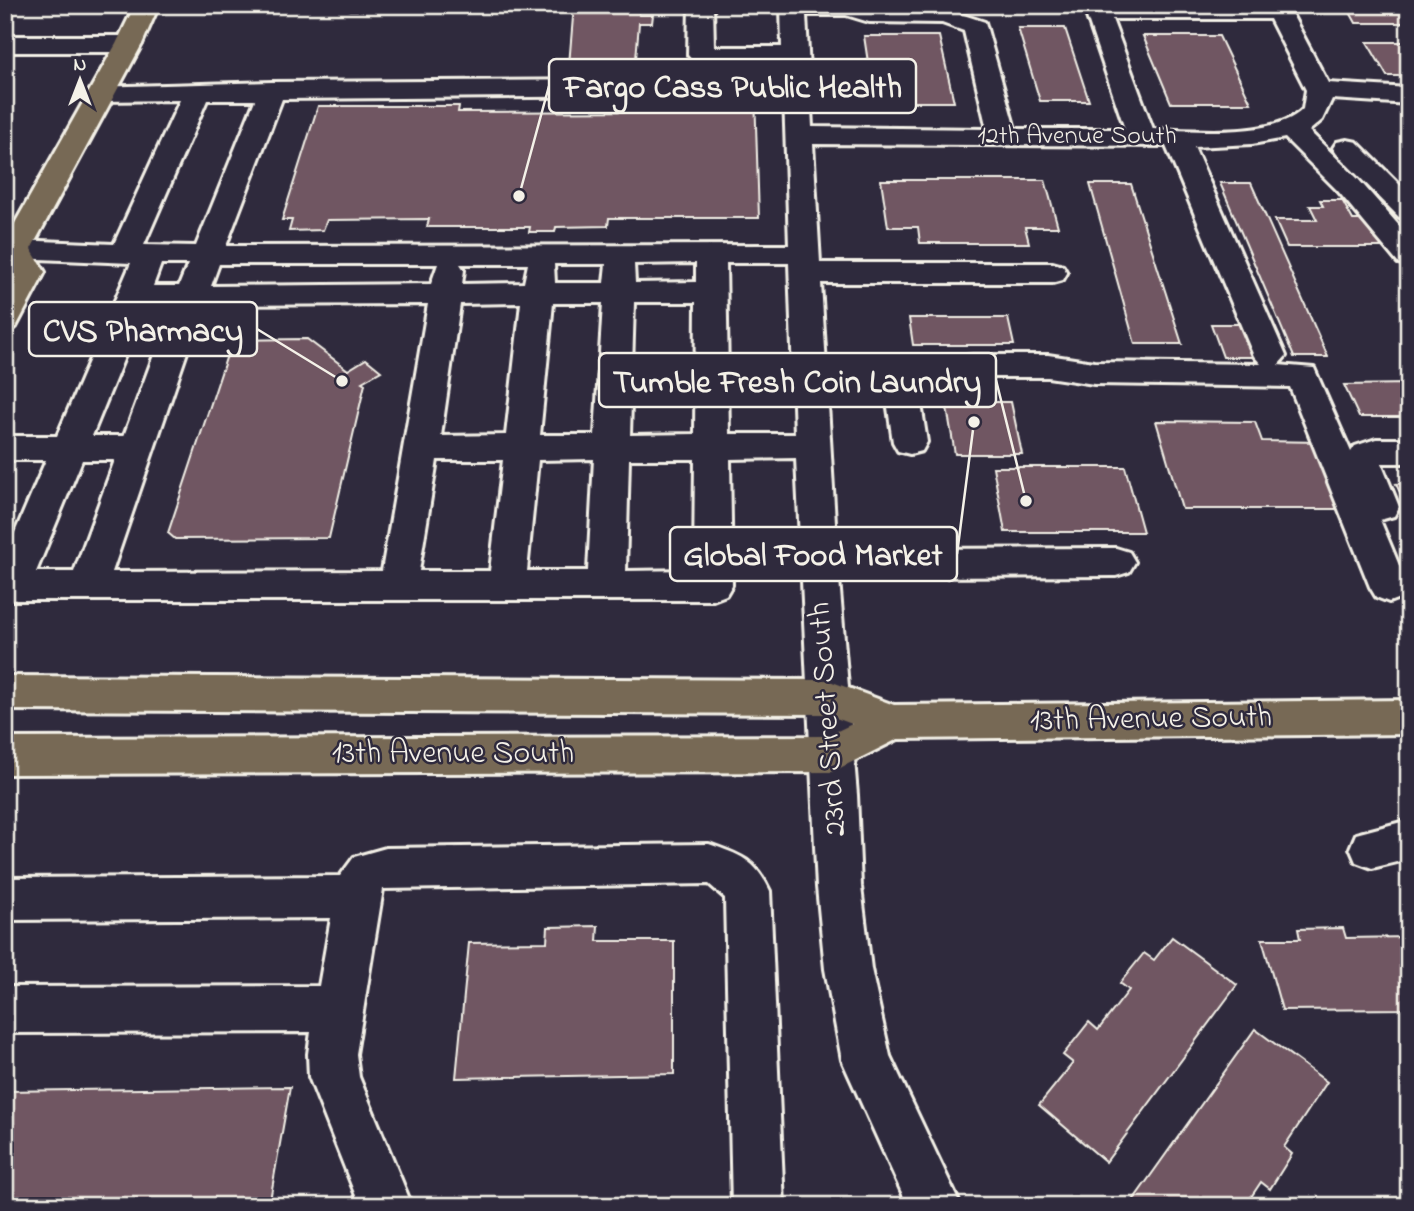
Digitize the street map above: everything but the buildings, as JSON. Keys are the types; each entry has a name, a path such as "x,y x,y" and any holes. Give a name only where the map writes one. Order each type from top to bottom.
{"main road":[{"path":"5,320 30,272 10,252 102,93 147,5"},
{"name":"13th Avenue South","path":"5,693 827,697 892,722 1409,717"},
{"name":"13th Avenue South","path":"5,756 832,754 892,722"}],"street":[{"path":"702,5 701,55 796,71"},
{"path":"793,7 849,8 869,15 945,16 976,27 1003,138"},
{"name":"23rd Street South","path":"793,7 796,71 817,136 805,263 818,553 842,915 848,969 866,1060 935,1206"},
{"path":"1142,137 1097,11 1277,8 1308,111 1348,185 1409,256"},
{"path":"5,44 129,44"},
{"path":"102,93 272,90 796,71"},
{"path":"88,587 191,296 272,90"},
{"path":"198,91 138,254 132,296 11,587 713,585 710,254"},
{"name":"12th Avenue South","path":"817,136 1241,136 1308,111 1409,96"},
{"path":"1308,111 1409,211"},
{"path":"1176,137 1270,356"},
{"path":"10,252 207,255 710,254 805,263 1052,273"},
{"path":"398,586 452,254"},
{"path":"507,586 542,254"},
{"path":"606,586 621,254"},
{"path":"132,296 711,292"},
{"path":"810,377 900,376 973,366 1048,366 1094,373 1302,376 1399,579"},
{"path":"900,376 910,442"},
{"path":"422,448 813,446"},
{"path":"5,448 137,448"},
{"path":"1399,579 1363,463 1367,455 1376,451 1409,451"},
{"path":"818,553 874,553 914,564 1116,562"},
{"path":"386,1206 334,1077 332,1054 360,882 370,871 386,868 709,864 731,872 747,891 758,1206"},
{"path":"5,899 357,897"},
{"path":"5,1010 340,1009"}],"place":[{"name":"Fargo Cass Public Health","path":"519,196"},
{"name":"CVS Pharmacy","path":"342,381"},
{"name":"Global Food Market","path":"974,422"},
{"name":"Tumble Fresh Coin Laundry","path":"1026,501"}]}
